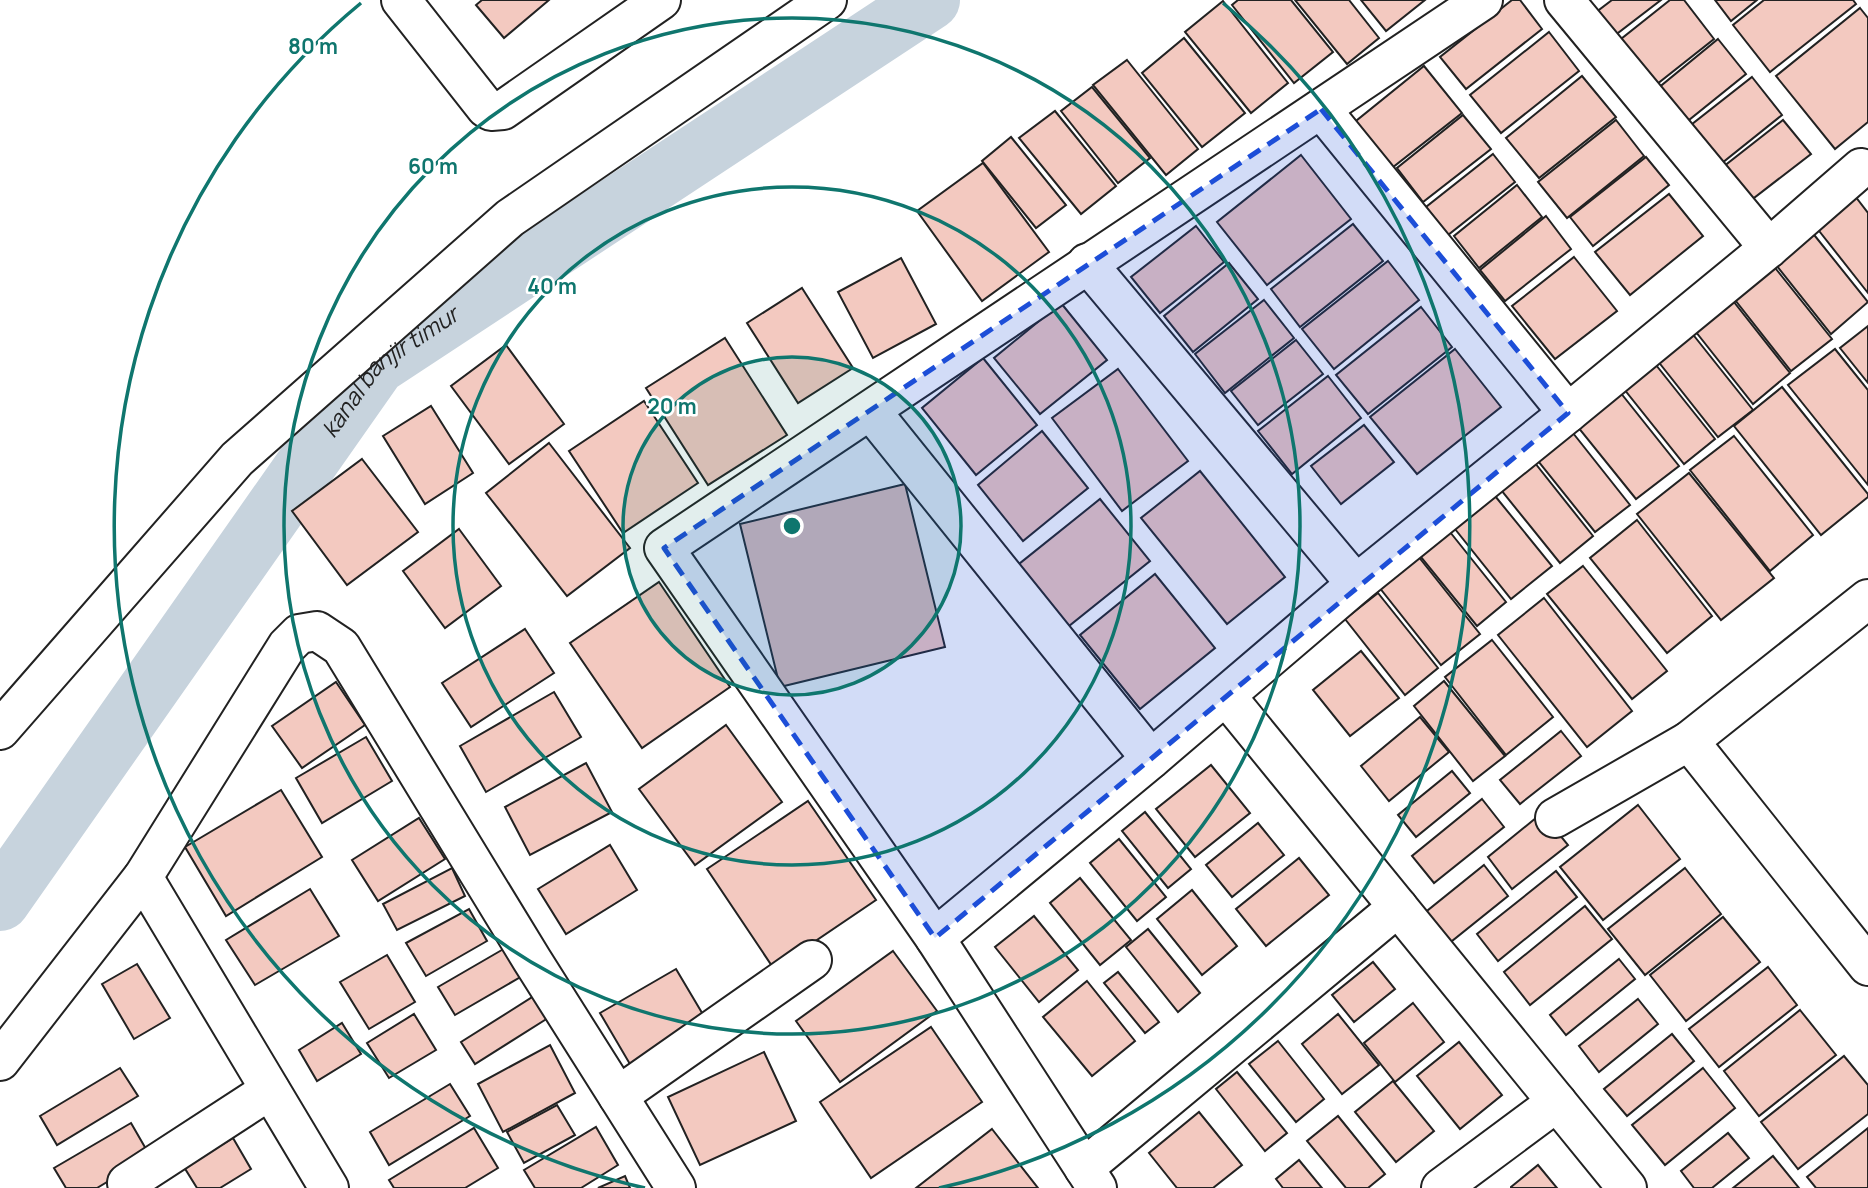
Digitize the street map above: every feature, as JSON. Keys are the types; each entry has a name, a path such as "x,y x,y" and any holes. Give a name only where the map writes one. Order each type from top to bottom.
{"street":[{"path":"401,0 486,108 497,111 503,110 661,0"},
{"path":"0,730 237,459 510,218 827,0"},
{"path":"1398,907 1090,1178 935,938 664,548 1483,0"},
{"path":"1564,0 1769,248"},
{"path":"1321,109 1568,413"},
{"path":"935,938 1356,584 1769,248 1861,169"},
{"path":"1087,263 1356,584"},
{"path":"871,411 1151,759"},
{"path":"1555,818 1689,741 1868,600"},
{"path":"0,1061 143,877 287,646 299,634 317,631 341,647 539,971 676,1188"},
{"path":"1226,696 1628,1188"},
{"path":"1689,741 1868,966"},
{"path":"143,877 329,1188"},
{"path":"618,1096 812,960"},
{"path":"127,1183 270,1090"},
{"path":"1441,1188 1557,1101"}],"highlighted area":[{"path":"1321,109 1568,413 935,938 664,548"}],"building":[{"path":"482,0 549,0 504,38 476,5"},
{"path":"1238,0 1291,0 1333,52 1294,83 1232,5"},
{"path":"1295,0 1349,0 1379,38 1347,64"},
{"path":"1361,0 1425,0 1386,31"},
{"path":"1512,0 1520,0 1542,29 1466,89 1440,57"},
{"path":"1612,0 1661,0 1614,36 1595,13"},
{"path":"1670,0 1684,0 1714,39 1652,88 1616,43"},
{"path":"1715,0 1757,0 1731,21"},
{"path":"1764,0 1853,0 1856,4 1770,72 1733,25"},
{"path":"1223,1 1288,83 1251,113 1185,32"},
{"path":"1860,8 1868,18 1868,122 1835,149 1776,76"},
{"path":"1549,32 1579,71 1501,133 1470,95"},
{"path":"1184,38 1245,113 1202,147 1142,73"},
{"path":"1718,39 1746,74 1679,128 1651,94"},
{"path":"1127,60 1198,149 1166,175 1093,85"},
{"path":"1424,66 1462,113 1388,171 1351,125"},
{"path":"1582,76 1616,117 1539,178 1506,138"},
{"path":"1752,77 1782,115 1712,171 1682,132"},
{"path":"1092,87 1150,158 1118,183 1061,111"},
{"path":"1055,111 1116,186 1081,214 1019,138"},
{"path":"1463,115 1491,149 1423,202 1397,168"},
{"path":"1616,120 1644,156 1567,218 1538,182"},
{"path":"1783,120 1811,154 1750,201 1723,167"},
{"path":"1011,137 1066,205 1036,228 982,161"},
{"path":"1493,154 1515,182 1448,235 1426,207"},
{"path":"1301,155 1351,219 1267,285 1217,222"},
{"path":"1646,157 1669,185 1593,246 1570,217"},
{"path":"983,163 1049,252 982,301 917,211"},
{"path":"1517,185 1542,217 1479,268 1454,236"},
{"path":"1669,194 1703,236 1630,295 1595,252"},
{"path":"1855,196 1868,213 1868,293 1816,227"},
{"path":"1546,216 1571,249 1505,301 1480,270"},
{"path":"1353,224 1383,261 1300,327 1271,289"},
{"path":"1196,226 1224,262 1160,313 1131,277"},
{"path":"1811,231 1868,302 1831,334 1773,261"},
{"path":"1574,257 1617,311 1555,359 1512,306"},
{"path":"901,258 936,324 873,358 838,292"},
{"path":"1768,259 1832,339 1791,371 1728,291"},
{"path":"1388,261 1419,300 1334,369 1302,329"},
{"path":"1229,263 1258,299 1193,352 1164,316"},
{"path":"802,288 853,368 798,403 747,323"},
{"path":"1730,297 1790,373 1753,404 1692,327"},
{"path":"1264,300 1294,338 1225,393 1195,354"},
{"path":"1061,303 1107,360 1040,414 994,358"},
{"path":"1421,307 1452,347 1368,414 1336,375"},
{"path":"1868,326 1868,383 1840,348"},
{"path":"1691,332 1753,410 1718,437 1657,360"},
{"path":"725,338 787,435 708,485 646,388"},
{"path":"1296,340 1323,374 1258,425 1231,391"},
{"path":"506,345 564,424 509,464 451,386"},
{"path":"1455,349 1501,407 1417,474 1370,417"},
{"path":"1835,349 1868,390 1868,485 1788,385"},
{"path":"983,358 1037,425 976,475 922,408"},
{"path":"1652,360 1715,439 1684,464 1620,384"},
{"path":"1118,369 1188,461 1122,511 1052,418"},
{"path":"1328,376 1361,418 1292,474 1258,431"},
{"path":"1616,387 1679,466 1636,499 1573,421"},
{"path":"1782,387 1868,494 1868,497 1821,535 1734,426"},
{"path":"644,401 698,483 623,533 569,451"},
{"path":"431,406 473,473 425,504 383,436"},
{"path":"1364,425 1394,462 1341,504 1311,466"},
{"path":"1569,428 1630,505 1595,532 1534,456"},
{"path":"1042,431 1088,488 1023,541 978,485"},
{"path":"1734,436 1813,535 1770,571 1690,470"},
{"path":"549,443 630,548 567,596 486,493"},
{"path":"1531,458 1593,536 1560,563 1497,485"},
{"path":"362,459 418,532 347,585 292,511"},
{"path":"1200,471 1285,577 1227,624 1141,518"},
{"path":"1689,473 1774,578 1721,620 1637,514"},
{"path":"905,484 945,647 780,687 740,524"},
{"path":"1491,491 1552,566 1511,599 1451,524"},
{"path":"1100,499 1150,561 1059,634 1009,572"},
{"path":"1637,520 1712,616 1667,653 1590,558"},
{"path":"1446,527 1506,602 1477,626 1416,551"},
{"path":"459,529 501,586 445,628 403,571"},
{"path":"1414,551 1480,634 1441,665 1375,582"},
{"path":"1583,566 1667,671 1632,699 1547,594"},
{"path":"1155,574 1215,648 1140,709 1080,635"},
{"path":"659,582 730,687 642,748 570,643"},
{"path":"1378,593 1438,668 1405,695 1345,619"},
{"path":"1544,598 1632,711 1587,747 1498,635"},
{"path":"525,629 554,673 471,727 442,683"},
{"path":"1492,640 1553,717 1506,755 1445,677"},
{"path":"1361,651 1399,698 1350,736 1313,690"},
{"path":"1444,681 1505,756 1473,781 1414,706"},
{"path":"336,682 365,725 302,768 272,726"},
{"path":"554,692 581,737 486,792 460,746"},
{"path":"1420,717 1449,752 1389,801 1361,766"},
{"path":"726,725 782,802 695,865 639,789"},
{"path":"1561,731 1581,756 1520,804 1500,780"},
{"path":"366,737 392,781 322,823 296,778"},
{"path":"586,763 612,812 530,855 505,807"},
{"path":"1211,765 1250,813 1195,857 1156,809"},
{"path":"1452,771 1470,793 1416,837 1398,815"},
{"path":"281,790 322,857 226,916 185,847"},
{"path":"1482,799 1504,827 1434,883 1412,856"},
{"path":"808,801 876,900 774,969 707,869"},
{"path":"1638,805 1680,859 1603,920 1560,867"},
{"path":"1145,812 1191,869 1168,888 1122,831"},
{"path":"1542,813 1568,845 1512,889 1488,857"},
{"path":"419,818 445,859 378,901 352,860"},
{"path":"1258,823 1284,855 1232,897 1206,865"},
{"path":"1119,839 1166,897 1137,921 1090,863"},
{"path":"610,845 637,890 566,934 538,889"},
{"path":"1299,858 1329,895 1266,946 1236,909"},
{"path":"1484,865 1508,896 1442,949 1417,919"},
{"path":"452,868 465,896 397,930 383,904"},
{"path":"1685,868 1721,914 1645,975 1608,929"},
{"path":"1556,871 1577,897 1498,961 1477,934"},
{"path":"1080,878 1131,940 1100,965 1050,903"},
{"path":"310,889 339,936 255,985 226,940"},
{"path":"1192,890 1237,946 1202,975 1157,919"},
{"path":"1585,906 1612,939 1530,1005 1504,972"},
{"path":"469,909 487,941 426,976 406,943"},
{"path":"1034,916 1078,970 1039,1002 995,947"},
{"path":"1723,917 1760,962 1686,1021 1650,975"},
{"path":"1148,929 1200,993 1178,1012 1126,947"},
{"path":"507,947 524,975 455,1015 438,987"},
{"path":"893,951 937,1011 840,1082 796,1021"},
{"path":"387,955 415,1002 369,1029 340,982"},
{"path":"1619,959 1635,979 1566,1035 1550,1015"},
{"path":"1373,962 1395,989 1354,1022 1332,995"},
{"path":"137,964 170,1018 134,1039 102,984"},
{"path":"1768,967 1797,1005 1719,1067 1689,1029"},
{"path":"676,969 711,1028 634,1071 600,1013"},
{"path":"1118,972 1159,1022 1145,1033 1104,983"},
{"path":"1087,981 1135,1041 1092,1076 1043,1017"},
{"path":"534,996 548,1018 475,1064 461,1042"},
{"path":"1638,999 1658,1024 1599,1072 1579,1046"},
{"path":"1413,1003 1444,1042 1395,1082 1364,1043"},
{"path":"1800,1010 1836,1055 1759,1116 1724,1071"},
{"path":"414,1014 436,1050 389,1078 367,1043"},
{"path":"1338,1014 1379,1065 1342,1094 1302,1044"},
{"path":"342,1023 361,1054 317,1081 299,1050"},
{"path":"931,1027 982,1102 871,1178 820,1102"},
{"path":"1672,1034 1694,1061 1627,1116 1604,1089"},
{"path":"1278,1041 1324,1099 1296,1122 1249,1064"},
{"path":"1459,1042 1502,1095 1460,1129 1417,1076"},
{"path":"550,1045 575,1093 503,1132 478,1084"},
{"path":"764,1052 796,1121 700,1165 668,1097"},
{"path":"1844,1056 1868,1085 1868,1114 1798,1169 1761,1122"},
{"path":"120,1068 138,1096 57,1145 40,1116"},
{"path":"1703,1068 1735,1108 1665,1165 1632,1125"},
{"path":"1237,1072 1287,1133 1265,1151 1216,1089"},
{"path":"1393,1081 1434,1131 1396,1162 1355,1112"},
{"path":"450,1084 470,1116 389,1165 370,1132"},
{"path":"557,1105 575,1135 524,1163 507,1132"},
{"path":"1199,1112 1242,1165 1213,1188 1177,1188 1149,1153"},
{"path":"1338,1116 1385,1174 1368,1188 1346,1188 1307,1141"},
{"path":"131,1123 150,1156 97,1188 66,1188 54,1168"},
{"path":"596,1127 618,1165 581,1188 535,1188 524,1170"},
{"path":"474,1128 498,1168 465,1188 394,1188 389,1180"},
{"path":"1868,1128 1868,1188 1816,1188 1807,1177"},
{"path":"992,1129 1038,1188 916,1188"},
{"path":"1728,1133 1749,1158 1712,1188 1694,1188 1681,1171"},
{"path":"233,1138 251,1169 220,1188 197,1188 184,1167"},
{"path":"1773,1156 1799,1188 1733,1188"},
{"path":"1299,1160 1322,1188 1283,1188 1276,1179"},
{"path":"1538,1165 1557,1188 1511,1188 1511,1187"},
{"path":"625,1176 630,1188 598,1188"}],"waterway":[{"name":"kanal banjir timur","path":"0,901 376,365 930,0"}]}
